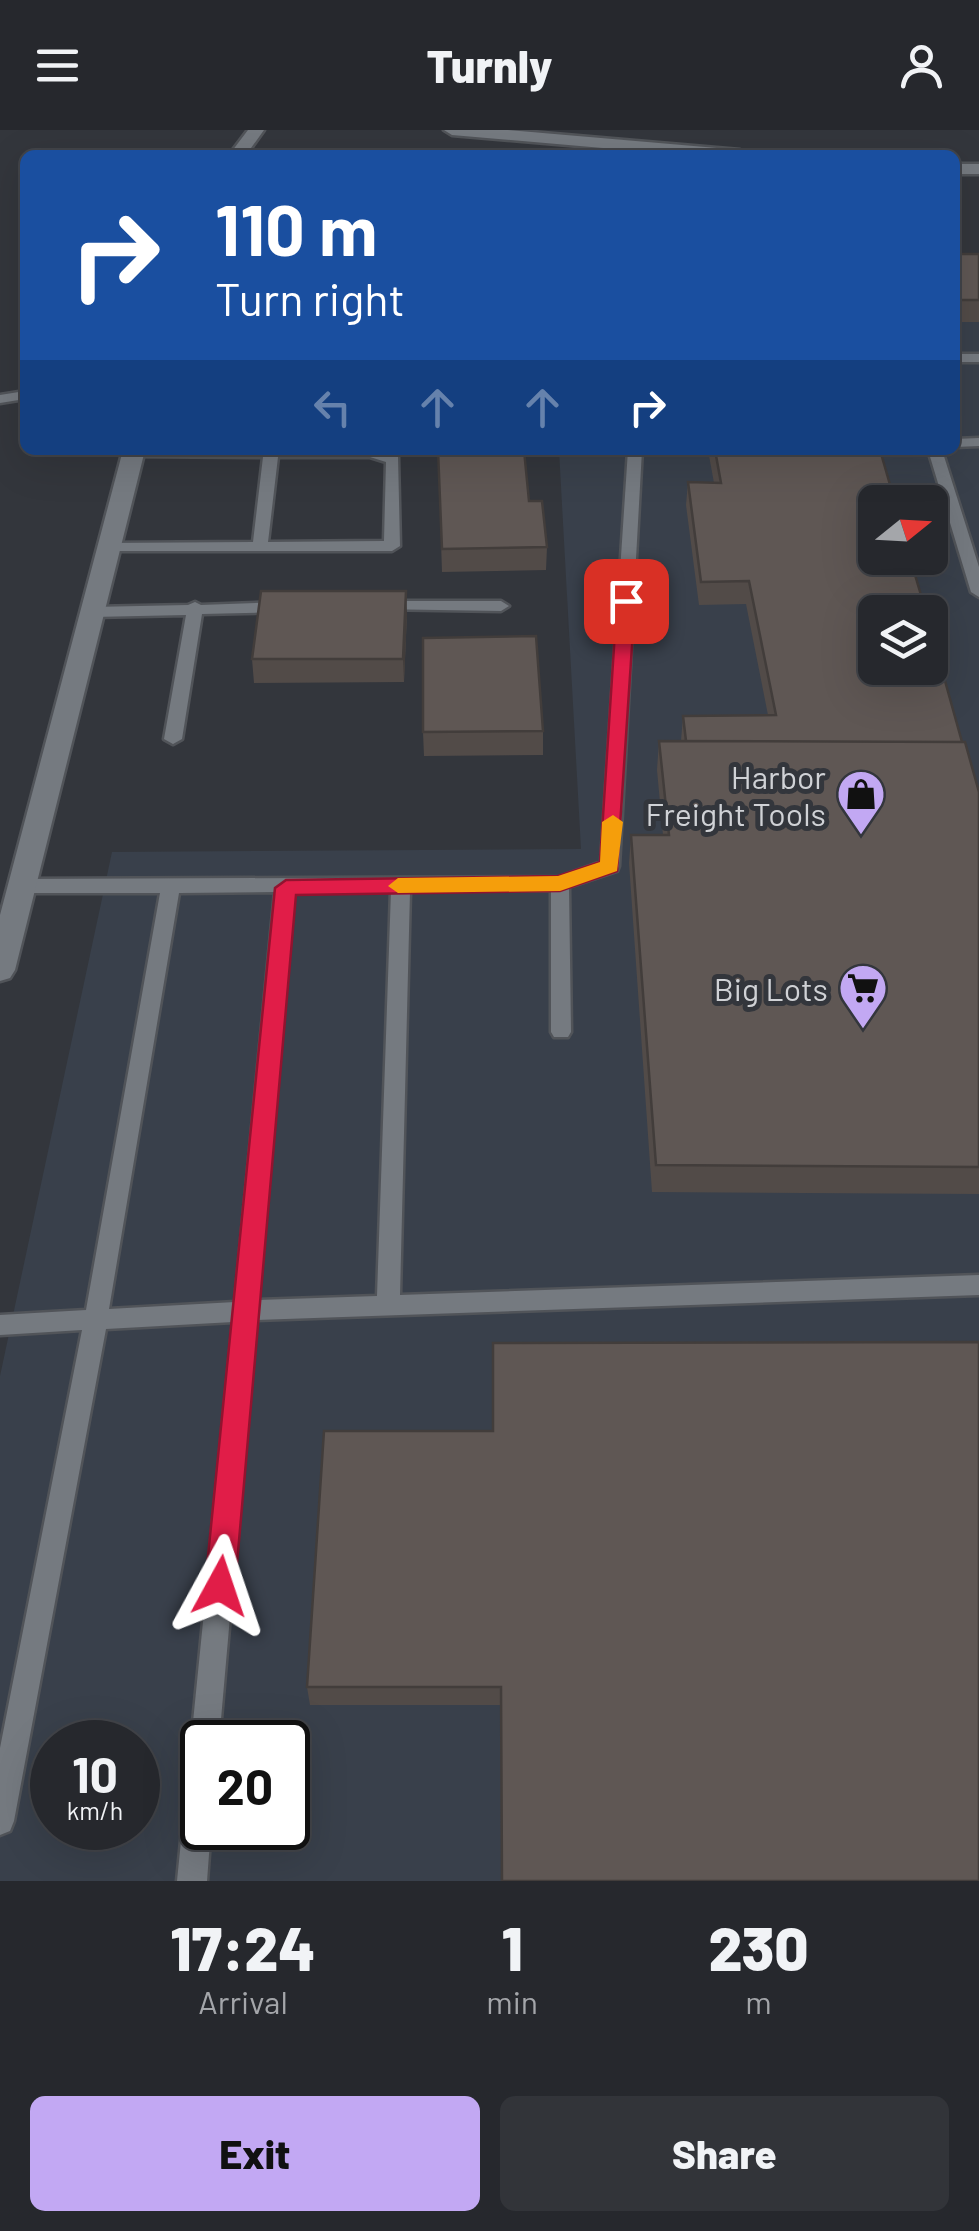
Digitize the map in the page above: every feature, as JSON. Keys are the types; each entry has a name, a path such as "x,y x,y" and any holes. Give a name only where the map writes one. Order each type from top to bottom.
{"street":[{"path":"241,150 256,130"},
{"path":"452,130 682,150"},
{"path":"0,970 133,455"}],"lane":[{"path":"260,546 271,455"},
{"path":"108,548 392,546 393,460 377,455"},
{"path":"20,886 286,888 560,883 610,866 636,455"},
{"path":"937,455 978,588"},
{"path":"368,606 502,606"},
{"path":"92,612 158,614 195,607 310,607"},
{"path":"172,740 195,607"},
{"path":"560,883 560,1032"},
{"path":"388,1306 401,886"},
{"path":"0,1821 96,1318 171,887"},
{"path":"207,1720 286,888"},
{"path":"0,1325 246,1311 979,1285"},
{"path":"192,1881 195,1850"}],"shaded area":[{"path":"960,261 979,261 979,1881 0,1881 0,1376 112,852 581,849 559,455 960,455"}],"building":[{"path":"960,254 979,254 979,300 960,300"},
{"path":"438,455 524,455 529,501 542,501 547,547 442,549"},
{"path":"716,455 881,455 890,485 858,485 858,575 915,575 921,595 858,595 858,685 946,685 962,742 686,741 683,716 776,715 749,581 701,582 688,482 721,483"},
{"path":"261,591 406,591 403,659 252,659"},
{"path":"536,636 543,731 423,732 423,638"},
{"path":"659,741 965,742 979,792 979,1167 656,1165 631,835 669,835"},
{"path":"979,1342 979,1881 502,1881 501,1687 307,1687 324,1431 493,1431 493,1343"}],"slow traffic":[{"path":"398,886 560,883 610,866 613,822"}],"place":[{"name":"Harbor Freight Tools","path":"861,836"},
{"name":"Big Lots","path":"863,1030"}],"route":[{"path":"220,1586 286,888 560,883 610,866 626,601"}]}
